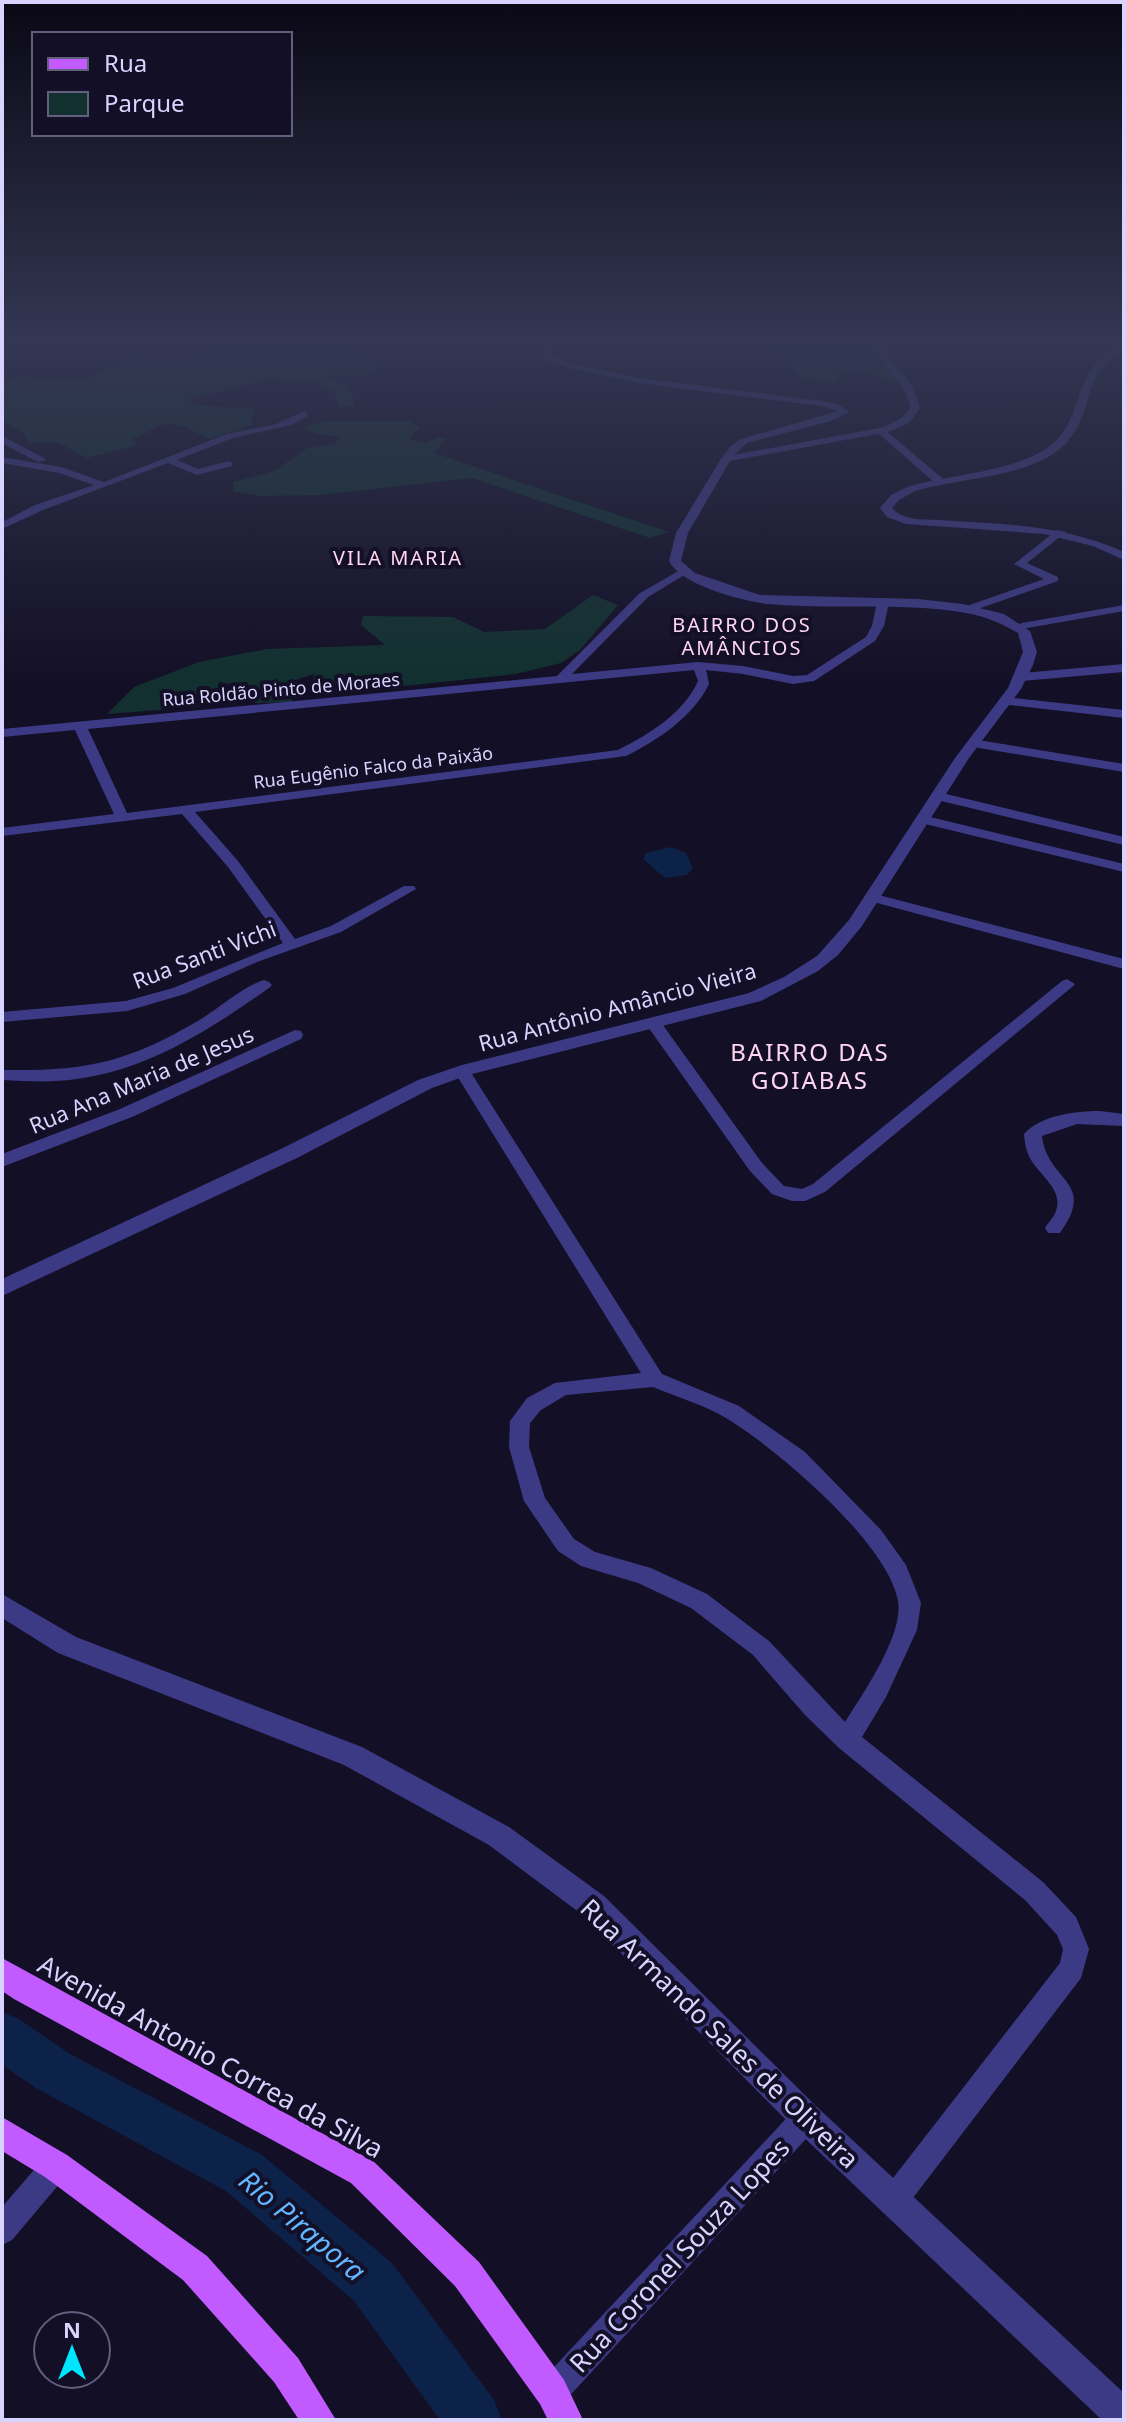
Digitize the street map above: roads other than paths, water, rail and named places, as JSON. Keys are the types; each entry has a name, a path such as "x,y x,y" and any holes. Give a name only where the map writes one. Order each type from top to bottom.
{"main road":[{"name":"Avenida Antonio Correa da Silva","path":"2,1973 24,1989 362,2172 467,2274 559,2406"},
{"path":"2,2133 56,2166 195,2268 286,2370 319,2420"}],"street":[{"path":"36,457 61,470 104,485"},
{"path":"2,526 24,512 104,485 172,457"},
{"path":"166,459 197,472 230,468 221,457"},
{"path":"733,457 726,459 682,533 675,561 682,572 723,590 765,600 883,602 968,609 1022,626 1124,608"},
{"path":"911,457 939,481"},
{"path":"1037,457 1012,468 939,481 906,491 890,499 886,508 891,515 906,521 1015,526 1061,532 1098,543 1124,556"},
{"path":"2,460 61,470"},
{"path":"968,609 1054,579 1019,564 1061,532"},
{"path":"562,678 644,595 682,572"},
{"name":"Rua Roldão Pinto de Moraes","path":"2,733 698,666 743,670 793,680 810,678 871,639 878,626 883,602"},
{"name":"Rua Antônio Amâncio Vieira","path":"2,1288 290,1153 425,1084 462,1071 755,997 791,982 841,942 972,743 1022,677 1031,643 1022,626"},
{"name":"Rua Eugênio Falco da Paixão","path":"2,832 621,753 639,745 681,713 703,686 704,678 698,666"},
{"path":"1022,677 1124,668"},
{"path":"1004,701 1124,714"},
{"path":"80,726 122,816"},
{"path":"972,743 1124,768"},
{"path":"938,796 1124,841"},
{"path":"184,808 233,864 291,944"},
{"path":"922,819 1124,868"},
{"name":"Rua Santi Vichi","path":"2,1017 127,1006 179,991 359,919 409,889"},
{"path":"871,897 1124,964"},
{"path":"654,1024 756,1167 778,1190 805,1195 819,1188 1067,984"},
{"path":"2,1075 90,1072 132,1058 188,1034 264,985"},
{"name":"Rua Ana Maria de Jesus","path":"2,1161 126,1113 295,1035"},
{"path":"462,1071 655,1379"},
{"path":"1054,1228 1065,1217 1069,1203 1064,1190 1038,1157 1032,1145 1033,1134 1049,1123 1086,1116 1124,1120"},
{"path":"847,1740 878,1690 906,1630 910,1603 898,1572 873,1536 798,1458 732,1412 655,1379 562,1388 534,1404 520,1421 519,1447 535,1501 566,1545 589,1559 643,1575 699,1601 761,1648 847,1740 1034,1891 1067,1926 1076,1949 1072,1969 893,2201"},
{"name":"Rua Armando Sales de Oliveira","path":"2,1605 67,1645 353,1756 499,1836 594,1906 806,2118 1124,2417"},
{"name":"Rua Coronel Souza Lopes","path":"559,2406 806,2118"},
{"path":"2,2230 56,2166"}],"water":[{"path":"670,847 686,853 693,868 687,875 665,878 643,859 646,853"}],"waterway":[{"name":"Rio Pirapora","path":"2,2036 53,2071 244,2173 373,2282 474,2420"}],"district":[{"name":"VILA MARIA","path":"398,557"},
{"name":"BAIRRO DOS AMÂNCIOS","path":"742,636"},
{"name":"BAIRRO DAS GOIABAS","path":"810,1065"}]}
